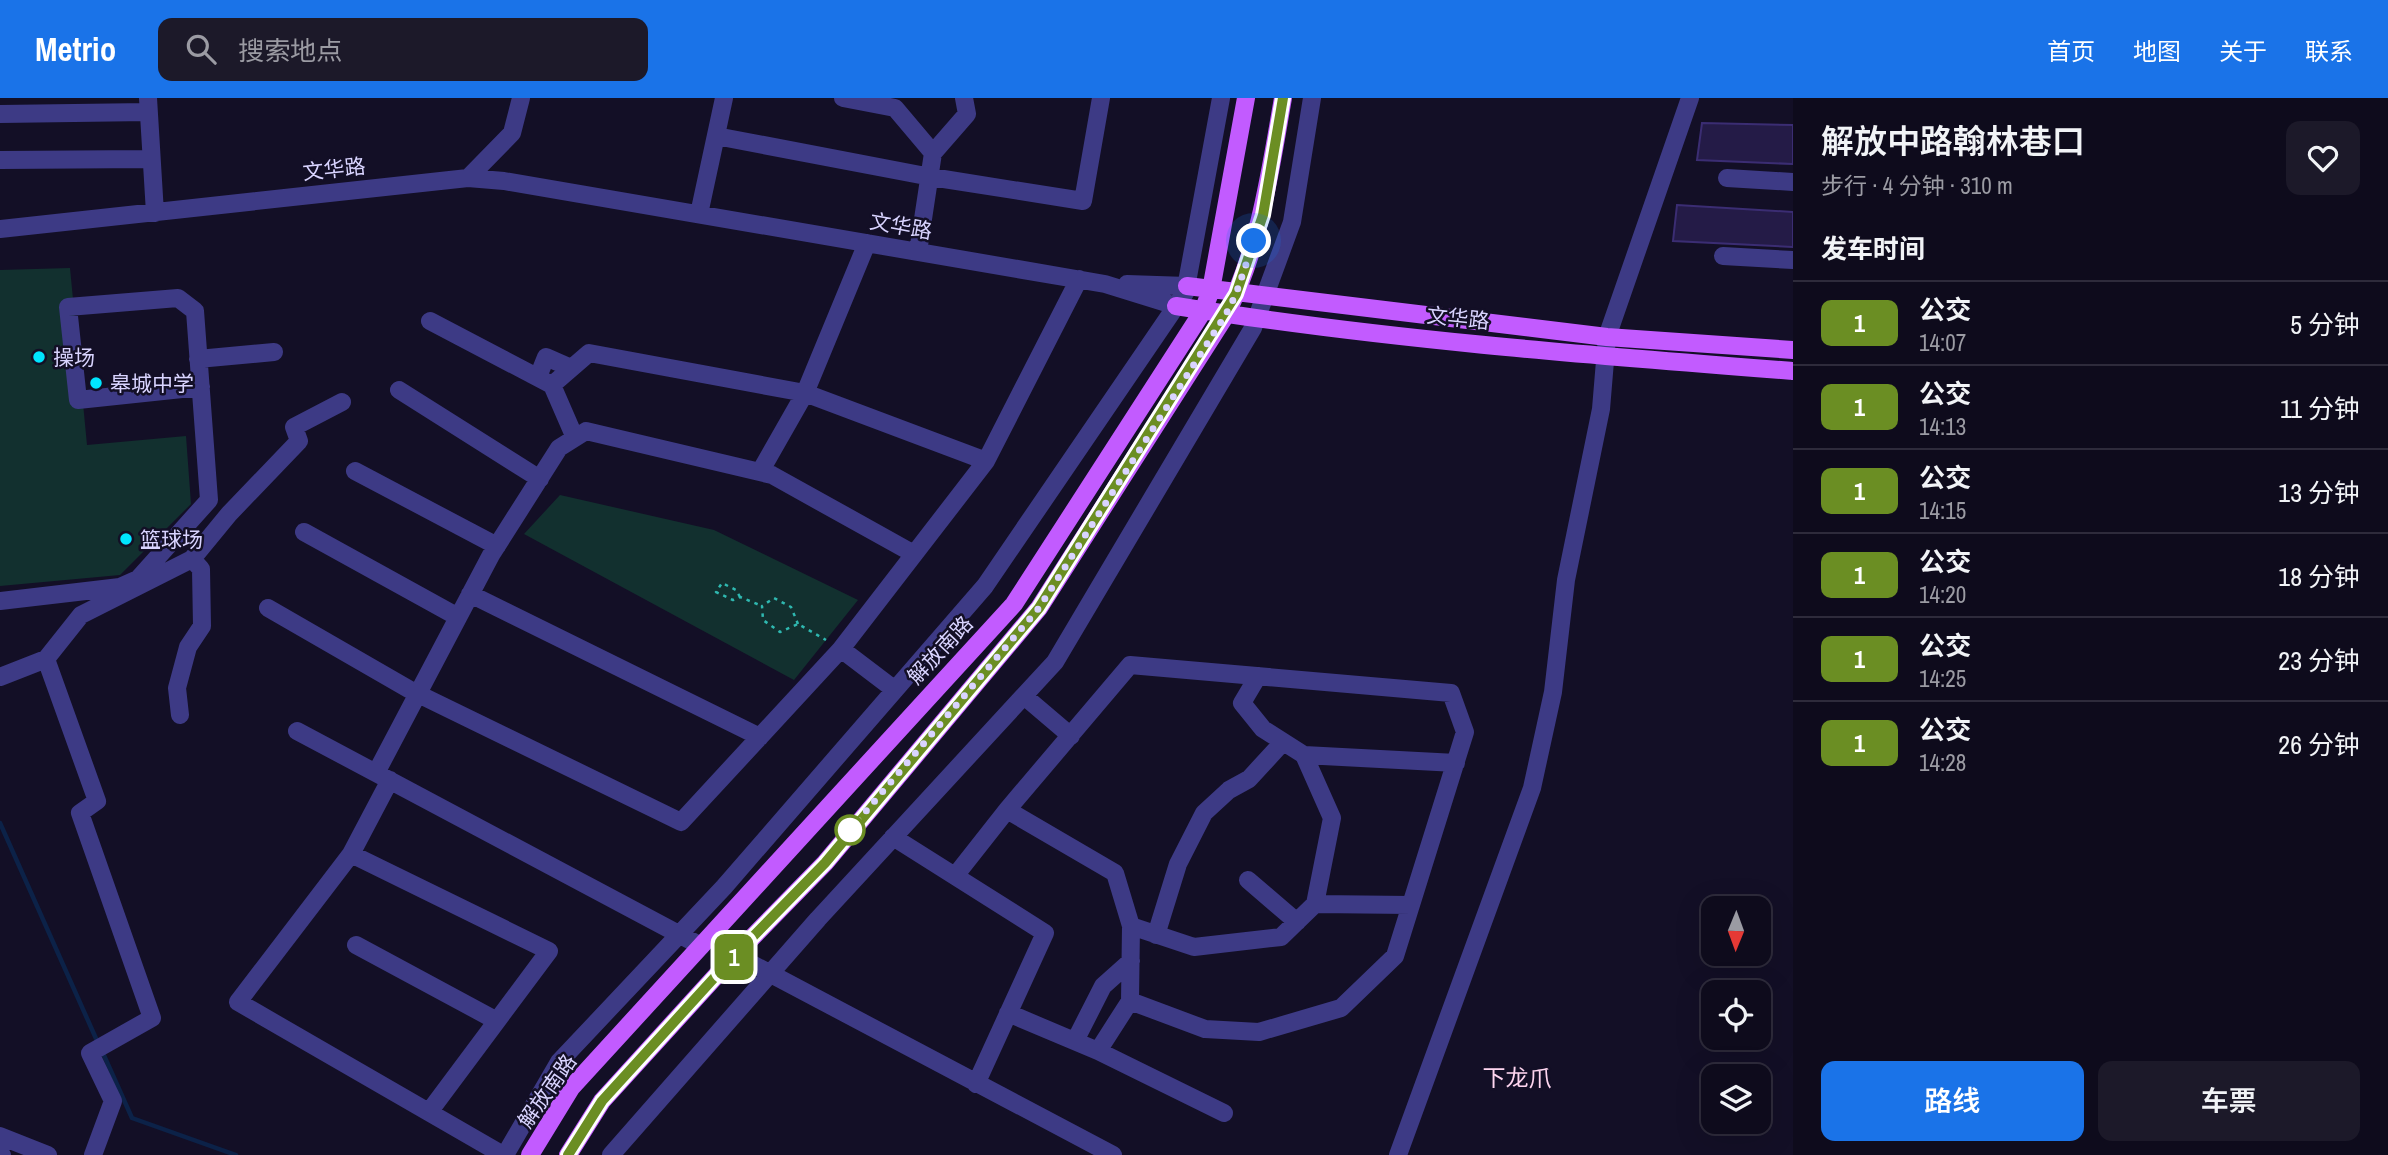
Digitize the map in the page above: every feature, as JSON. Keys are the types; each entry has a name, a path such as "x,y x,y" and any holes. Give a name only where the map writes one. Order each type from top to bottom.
{"main road":[{"name":"解放南路","path":"530,1155 571,1088 1014,604 1203,311 1211,290 1246,98"},
{"path":"568,1155 602,1101 735,955 825,863 1039,608 1226,314 1236,294 1263,215 1283,98"},
{"name":"文华路","path":"1186,286 1607,337 1793,350"},
{"name":"文华路","path":"1176,306 1256,320 1607,356 1793,371"}],"street":[{"path":"468,178 512,133 520,98"},
{"path":"699,214 724,98"},
{"path":"843,98 898,103 933,153"},
{"path":"918,252 933,153 967,114 964,98"},
{"path":"716,136 931,177 1083,201 1101,98"},
{"path":"915,554 772,475 586,431 559,448 497,546 417,694 351,855 238,1002 504,1155 559,1062 679,934 985,586 1176,306 1186,286 1221,98"},
{"path":"611,1155 771,972 1055,662 1256,320 1292,222 1312,98"},
{"path":"1398,1155 1532,788 1553,692 1566,580 1601,409 1607,337 1690,98"},
{"path":"0,114 18,106 148,105 155,213"},
{"path":"0,160 150,159"},
{"path":"1727,177 1793,182"},
{"name":"文华路","path":"0,229 468,178 504,181 1079,279 1105,284 1176,306"},
{"path":"760,472 806,393 867,243"},
{"path":"1723,256 1793,260"},
{"path":"268,608 417,694 681,822 841,649 986,461 1079,279"},
{"path":"1105,284 1186,286"},
{"path":"0,601 120,587 138,579 209,500 201,387 198,359 195,311 178,298 68,307 78,400 201,387"},
{"path":"430,321 545,381"},
{"path":"198,359 274,352"},
{"path":"545,381 571,368 589,353 806,393 986,461"},
{"path":"571,368 546,357 545,381 575,438"},
{"path":"399,390 540,479"},
{"path":"0,677 46,659 81,615 192,559 229,514 299,441 294,427 342,402"},
{"path":"355,471 497,546"},
{"path":"303,532 458,617"},
{"path":"180,715 177,688 188,647 202,626 201,569 192,559"},
{"path":"470,594 760,737"},
{"path":"841,649 895,690"},
{"path":"46,659 97,801 80,813 152,1018 90,1053 113,1101 93,1155"},
{"path":"955,876 1007,810 1130,666 1451,693 1465,732 1395,956 1340,1008 1259,1032 1205,1029 1130,1001"},
{"path":"1258,676 1242,703 1263,729 1304,755 1456,763"},
{"path":"1024,696 1071,736"},
{"path":"297,732 701,946"},
{"path":"1156,934 1178,864 1204,813 1229,790 1249,779 1283,742"},
{"path":"1131,926 1194,947 1281,937 1297,922 1315,904 1332,818 1304,755"},
{"path":"1007,810 1115,873 1131,926 1130,1001 1098,1051"},
{"path":"893,837 1045,933 976,1084"},
{"path":"351,855 549,951 429,1112"},
{"path":"1248,880 1297,922"},
{"path":"1315,904 1411,905"},
{"path":"356,945 497,1021"},
{"path":"735,955 1114,1155"},
{"path":"1075,1041 1103,986 1131,961"},
{"path":"1008,1013 1098,1051 1224,1112"},
{"path":"0,1136 48,1155"}],"path":[{"path":"740,597 733,600 716,592 722,583 736,590 740,597 762,606"},
{"path":"762,606 775,598 783,602 792,607 798,624 841,649"},
{"path":"762,606 763,620 780,632 798,624"}],"green space":[{"name":"操场","path":"70,268 87,445 186,436 191,504 120,575 0,586 0,270"},
{"path":"560,495 714,530 858,600 794,680 524,534"}],"building":[{"path":"1702,123 1793,125 1793,164 1697,160"},
{"path":"1677,205 1793,212 1793,247 1673,241"}],"waterway":[{"path":"0,823 98,1043"},
{"path":"102,1051 132,1118 236,1155"}],"bus line":[{"name":"1","path":"568,1155 602,1101 735,955 825,863 1039,608 1226,314 1236,294 1263,215 1283,98"}],"place":[{"name":"操场","path":"39,357"},
{"name":"皋城中学","path":"96,383"},
{"name":"篮球场","path":"126,539"}],"district":[{"name":"下龙爪","path":"1517,1077"}],"route":[{"path":"850,830 1039,608 1226,314 1236,294 1254,241"}]}
